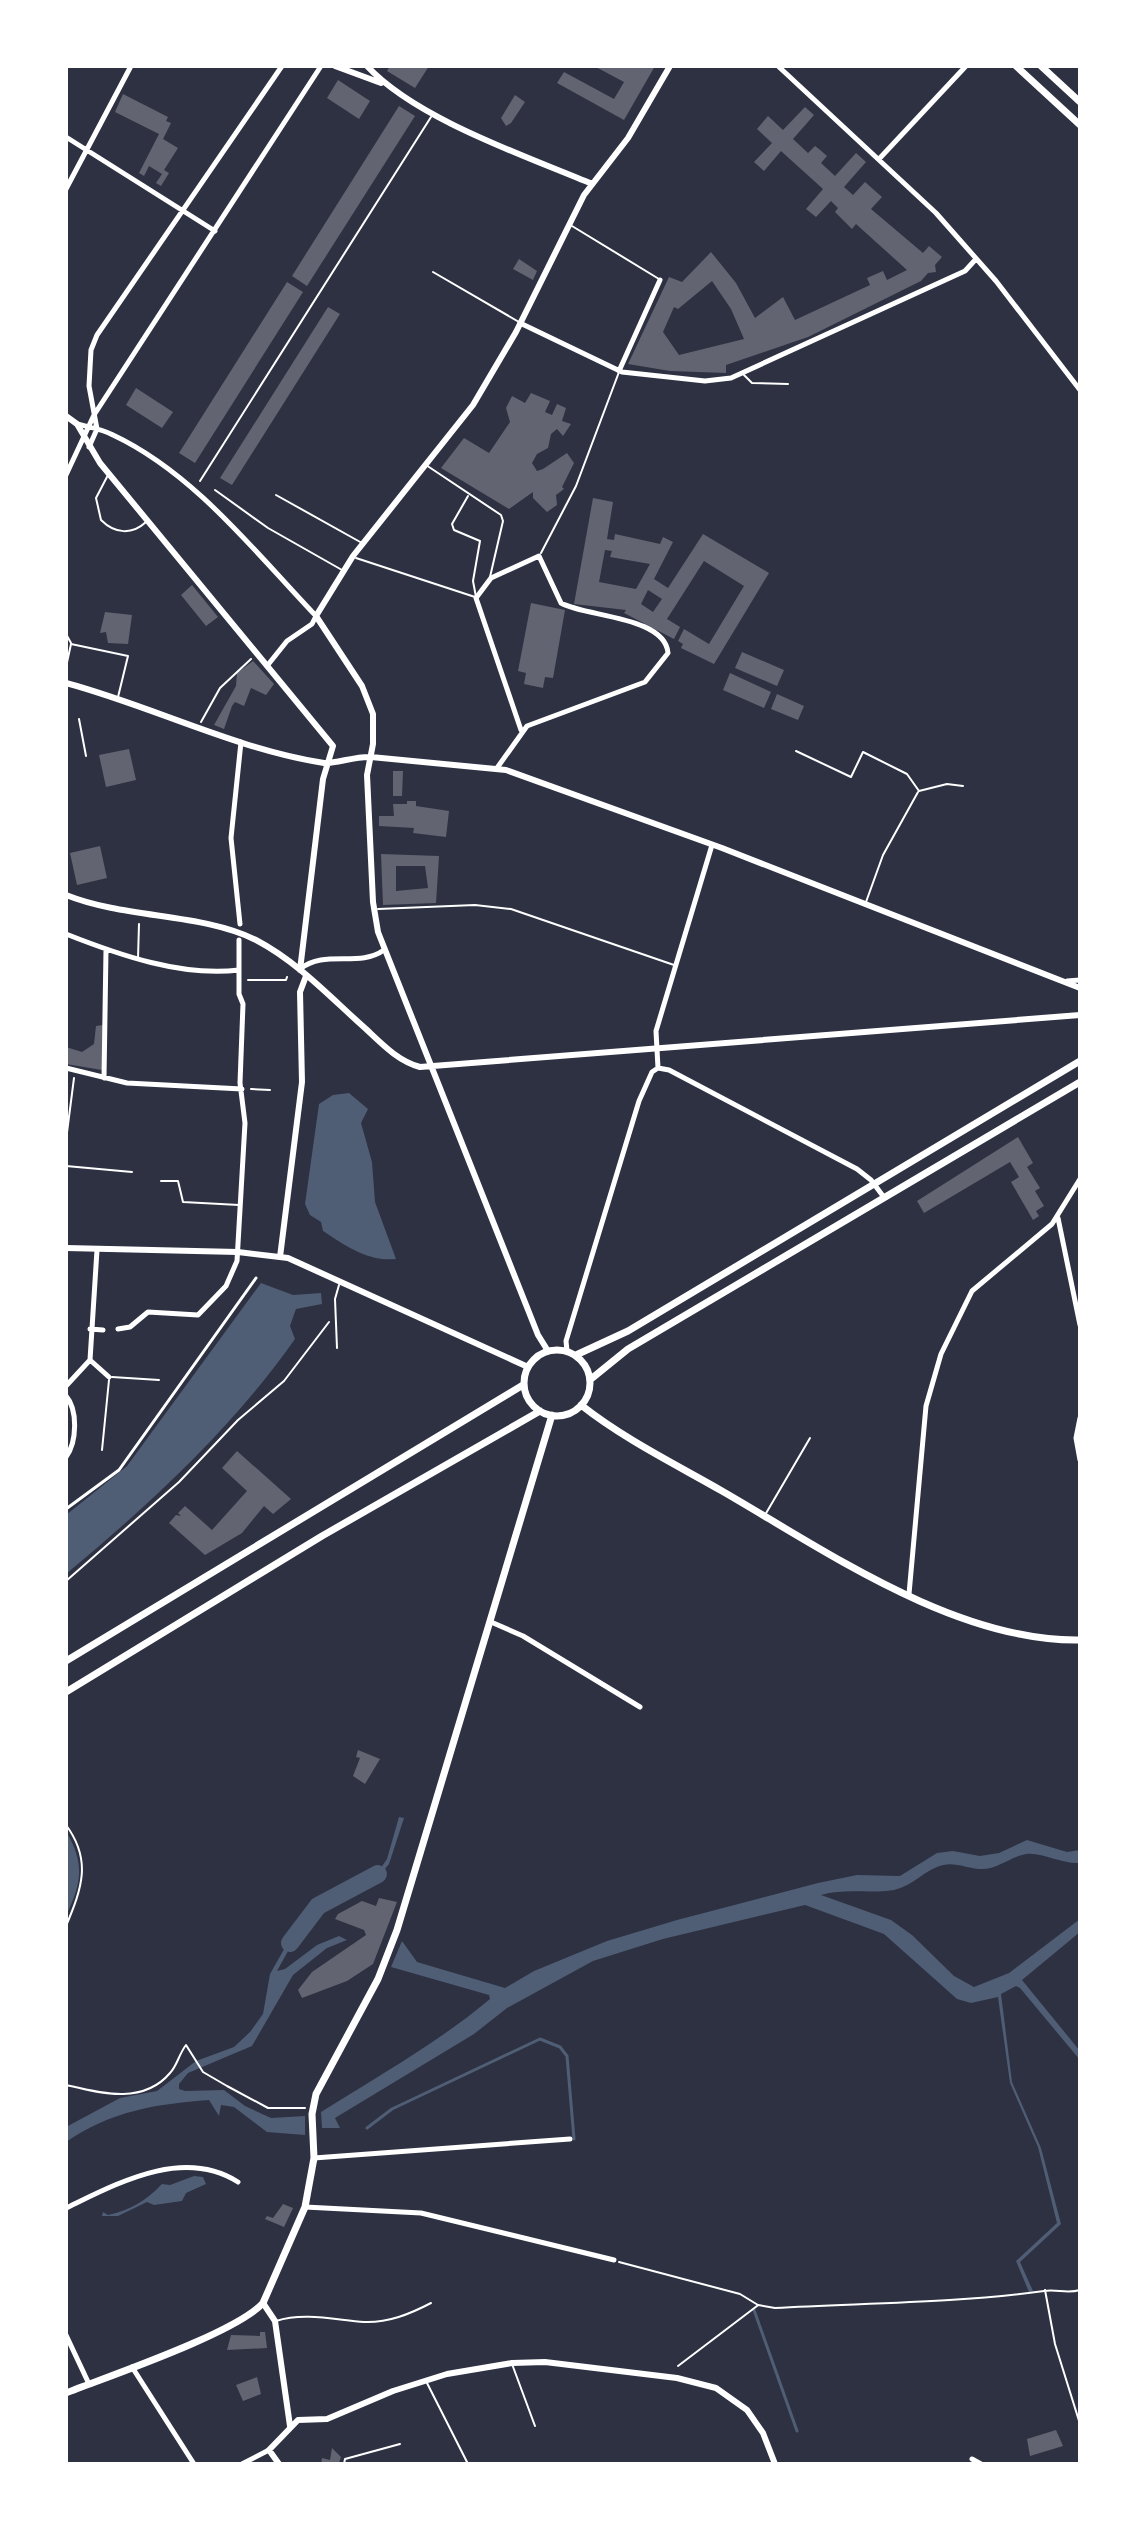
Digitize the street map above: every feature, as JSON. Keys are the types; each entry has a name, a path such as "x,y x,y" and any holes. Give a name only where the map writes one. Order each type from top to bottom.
{"main road":[{"path":"1016,66 1080,125"},
{"path":"1041,66 1080,102"},
{"path":"576,1355 628,1331 1080,1061"},
{"path":"591,1379 576,1355 567,1351 548,1351 528,1367 523,1385 528,1399 540,1411 552,1415 569,1413 581,1405 591,1379 628,1349 1080,1082"},
{"path":"66,1661 523,1385"},
{"path":"581,1405 765,1516 909,1594 1003,1630 1080,1640"},
{"path":"66,1692 322,1536 540,1411"},
{"path":"66,2393 251,2315 263,2303 305,2207 314,2158 312,2111 316,2094 388,1955 552,1415"}],"street":[{"path":"66,189 131,66"},
{"path":"89,447 97,429 89,402 89,363 97,335 282,66"},
{"path":"66,475 94,415 321,66"},
{"path":"367,66 385,84"},
{"path":"267,666 287,641 312,624 353,556 473,405 520,323 592,184 631,132 670,66"},
{"path":"778,66 936,213 1080,390"},
{"path":"879,159 966,66"},
{"path":"338,67 385,84 433,112 592,184"},
{"path":"66,137 215,231"},
{"path":"520,323 619,371 705,381 743,374 965,271 976,259"},
{"path":"619,371 660,280"},
{"path":"77,424 94,415"},
{"path":"66,416 77,424 112,434 164,465 206,502 316,616 370,702 374,729 367,775 373,909 384,950 538,1335 548,1351"},
{"path":"77,424 94,455 122,491 332,745 334,750 327,763 300,970"},
{"path":"497,768 521,730 550,716 645,682 668,653 662,639 629,621 565,606 539,556 491,578 476,598 521,730"},
{"path":"66,683 241,742 327,763 350,757 371,757 497,768 712,845 1080,988"},
{"path":"240,924 231,838 241,742"},
{"path":"658,1068 656,1031 712,845"},
{"path":"66,895 109,909 232,931 269,948 300,970 399,1057 416,1066 656,1051 1080,1015"},
{"path":"66,934 106,950 187,971 239,970"},
{"path":"118,1329 130,1327 148,1312 198,1315 206,1311 226,1286 238,1252 245,1123 239,940"},
{"path":"104,1078 106,950"},
{"path":"300,970 313,960 372,957 384,950"},
{"path":"280,1257 303,1074 300,992 306,976"},
{"path":"1067,981 1080,980"},
{"path":"66,1068 127,1083 242,1089"},
{"path":"658,1068 669,1070 857,1169 883,1196"},
{"path":"567,1351 566,1341 639,1101 650,1075 658,1068"},
{"path":"909,1594 926,1406 941,1354 961,1308 977,1286 1058,1218 1080,1179"},
{"path":"1058,1218 1080,1325"},
{"path":"66,1248 238,1252 280,1257 528,1367"},
{"path":"66,1386 90,1360 97,1250"},
{"path":"66,1509 119,1470 256,1278"},
{"path":"90,1329 103,1330"},
{"path":"90,1360 109,1377"},
{"path":"66,1396 75,1414 70,1451 66,1457"},
{"path":"1080,1418 1076,1438 1080,1460"},
{"path":"491,1622 523,1636 640,1707"},
{"path":"314,2158 570,2139"},
{"path":"66,2208 128,2180 171,2167 200,2167 226,2174 238,2182"},
{"path":"305,2207 421,2213 614,2260"},
{"path":"263,2303 275,2321 290,2426"},
{"path":"66,2335 89,2384"},
{"path":"242,2464 269,2450 298,2420 319,2421 337,2416 426,2380 512,2363 537,2362 622,2370 705,2383 747,2410 763,2433 775,2464"},
{"path":"132,2366 194,2464"},
{"path":"269,2450 279,2464"},
{"path":"972,2459 981,2464"}],"lane":[{"path":"200,481 433,112"},
{"path":"569,224 660,280"},
{"path":"433,272 520,323"},
{"path":"539,556 551,541 576,486 619,371"},
{"path":"743,374 752,383 788,384"},
{"path":"426,465 501,515 503,521 491,578"},
{"path":"109,474 96,498 101,520 121,532 136,530 147,521"},
{"path":"215,490 268,528 343,571"},
{"path":"276,495 363,543"},
{"path":"353,556 476,598 473,581 480,541 454,530 452,524 469,495"},
{"path":"66,634 71,644 66,667"},
{"path":"71,644 128,656 118,698"},
{"path":"796,751 851,777 863,752 913,779 919,791"},
{"path":"865,903 883,855 919,791 947,784 963,786"},
{"path":"373,909 475,905 511,909 675,965"},
{"path":"138,959 139,924"},
{"path":"66,1166 132,1172"},
{"path":"161,1181 178,1181 179,1198 183,1202 240,1205"},
{"path":"337,1348 335,1299 340,1284"},
{"path":"102,1450 109,1377 159,1380"},
{"path":"765,1516 810,1438"},
{"path":"275,2321 327,2317 367,2322 391,2320 431,2303"},
{"path":"512,2363 535,2426"},
{"path":"426,2380 468,2464"},
{"path":"344,2464 345,2459 400,2444"}],"path":[{"path":"198,727 220,688 257,654"},
{"path":"79,719 86,756"},
{"path":"239,980 286,980 287,977"},
{"path":"66,1140 75,1070"},
{"path":"242,1089 270,1090"},
{"path":"66,1581 179,1482 238,1420 284,1381 335,1316"},
{"path":"66,1825 84,1861 83,1879 66,1926"},
{"path":"66,2085 118,2096 150,2088 172,2072 186,2045 200,2069 268,2108 312,2111"},
{"path":"614,2260 740,2294 758,2305 775,2308 926,2301 1045,2290 1066,2294 1080,2290"},
{"path":"1045,2290 1055,2344 1080,2424"},
{"path":"678,2366 758,2305"}],"water":[{"path":"349,1093 368,1109 361,1123 372,1162 375,1202 396,1259 376,1258 340,1242 323,1231 321,1222 310,1215 305,1204 319,1104 333,1095"},
{"path":"261,1283 293,1295 321,1293 322,1304 296,1309 290,1326 295,1339 244,1404 159,1492 66,1574 66,1515 127,1466"},
{"path":"399,1817 404,1818 389,1864 380,1875 318,1906 303,1924 277,1971 285,1969 317,1945 339,1936 347,1940 327,1948 293,1975 252,2046 188,2073 179,2084 179,2089 185,2091 224,2090 245,2106 271,2118 305,2116 305,2135 267,2132 234,2107 221,2105 219,2116 209,2100 134,2111 100,2123 66,2142 66,2127 120,2098 157,2091 196,2061 234,2047 250,2032 263,2014 270,1974 300,1921 310,1908 378,1872 387,1859"},
{"path":"66,1831 76,1853 79,1873 66,1916"},
{"path":"1027,1840 1067,1852 1080,1850 1080,1863 1026,1854 986,1869 943,1865 894,1890 821,1895 891,1920 912,1935 954,1976 974,1987 1009,1973 1080,1919 1080,1932 1022,1980 1080,2051 1080,2060 1020,1988 1016,1986 1001,1994 1012,2082 1041,2148 1061,2224 1020,2262 1033,2291 1029,2292 1016,2261 1057,2223 1038,2147 1010,2083 998,1997 971,2003 957,1999 884,1934 805,1905 663,1939 593,1961 507,2008 474,2034 335,2118 340,2128 322,2128 321,2112 429,2044 490,1999 489,1995 391,1967 402,1941 417,1962 505,1988 534,1971 607,1941 677,1920 857,1875 900,1876 937,1853 953,1851 980,1856 999,1853"},
{"path":"194,2176 203,2177 206,2184 186,2193 182,2201 154,2205 147,2202 118,2216 102,2216 103,2212 108,2215 137,2204 162,2184 170,2185"}],"building":[{"path":"390,66 429,66 415,88 387,71"},
{"path":"594,66 655,66 624,120 557,83 564,72 614,99 624,82"},
{"path":"338,80 370,101 359,119 327,98"},
{"path":"123,94 168,117 166,121 171,123 163,139 178,148 164,170 169,173 161,186 156,183 162,174 149,166 144,176 139,173 159,134 115,112"},
{"path":"515,95 525,102 506,126 501,118"},
{"path":"399,106 415,116 307,286 292,276"},
{"path":"805,107 814,115 793,139 808,153 815,146 819,149 827,156 821,163 835,176 856,153 866,162 844,187 853,195 865,182 882,197 871,209 923,253 929,246 942,257 935,265 936,272 928,273 921,281 808,337 726,365 726,373 670,371 628,364 669,277 682,282 711,252 736,283 755,318 783,297 795,320 870,285 867,278 883,271 887,280 907,270 856,224 852,229 835,212 838,208 831,201 816,217 806,209 823,189 781,151 764,171 754,162 772,143 757,129 768,116 783,130","holes":["712,281 731,309 744,339 679,355 663,332 674,307 678,309"]},
{"path":"519,259 537,271 533,280 513,269"},
{"path":"287,282 303,292 195,463 179,453"},
{"path":"328,307 340,314 232,485 220,478"},
{"path":"136,388 173,412 162,428 126,405"},
{"path":"531,393 550,401 545,412 552,415 557,404 566,408 562,421 571,424 563,436 557,429 551,434 548,448 537,454 532,463 537,471 567,453 574,463 562,487 564,489 556,495 557,505 547,512 533,498 533,492 509,509 441,468 464,438 489,453 510,422 506,408 512,396 525,403"},
{"path":"593,498 613,502 607,539 614,540 615,534 660,544 663,537 673,542 654,579 668,588 703,534 769,573 714,664 681,648 683,644 678,641 684,629 709,644 744,586 704,561 667,619 680,627 674,639 624,613 626,610 574,604","holes":["605,550 612,551 610,557 650,564 636,589 599,582","648,590 662,599 653,612 641,604"]},
{"path":"192,585 218,617 206,626 181,595"},
{"path":"531,603 565,610 553,678 545,677 543,688 524,684 526,673 518,671"},
{"path":"105,612 132,615 128,644 108,643 106,632 100,633"},
{"path":"742,652 784,670 777,686 735,668"},
{"path":"253,661 274,684 266,695 251,688 244,706 235,702 232,706 224,729 214,725 236,686 237,673"},
{"path":"730,673 771,692 764,708 723,690"},
{"path":"777,694 804,706 798,720 771,709"},
{"path":"129,749 136,780 106,787 99,755"},
{"path":"393,771 403,771 402,796 393,796"},
{"path":"407,801 416,801 416,806 449,811 446,837 413,833 414,828 379,826 379,816 394,816 393,804 407,804"},
{"path":"100,846 107,878 77,885 70,853"},
{"path":"381,854 439,856 436,903 383,905","holes":["396,866 425,866 428,888 396,891"]},
{"path":"103,1025 102,1070 66,1064 66,1047 82,1052 94,1044 96,1026"},
{"path":"1018,1137 1033,1163 1027,1167 1040,1188 1035,1191 1044,1206 1036,1211 1039,1216 1033,1220 1011,1182 1019,1177 1010,1162 924,1213 917,1201"},
{"path":"237,1451 291,1499 273,1514 264,1506 242,1533 205,1555 169,1523 176,1515 181,1516 178,1513 185,1506 212,1530 247,1491 222,1468"},
{"path":"358,1750 380,1759 365,1784 353,1776 360,1758 356,1757"},
{"path":"379,1898 397,1902 373,1964 347,1981 302,1998 298,1990 312,1972 366,1935 364,1930 335,1919 338,1914 362,1901 376,1906"},
{"path":"283,2204 293,2208 284,2227 265,2219 267,2216 273,2218"},
{"path":"260,2332 265,2332 267,2348 227,2350 231,2335 260,2336"},
{"path":"257,2377 261,2394 243,2401 236,2385"},
{"path":"1056,2430 1063,2446 1030,2456 1027,2439"},
{"path":"332,2448 341,2457 339,2463 321,2464 322,2458 330,2460"}],"waterway":[{"path":"290,1943 318,1906 378,1874"},
{"path":"367,2128 392,2109 540,2039 560,2047 567,2056 574,2139"},
{"path":"754,2310 797,2431"}]}
